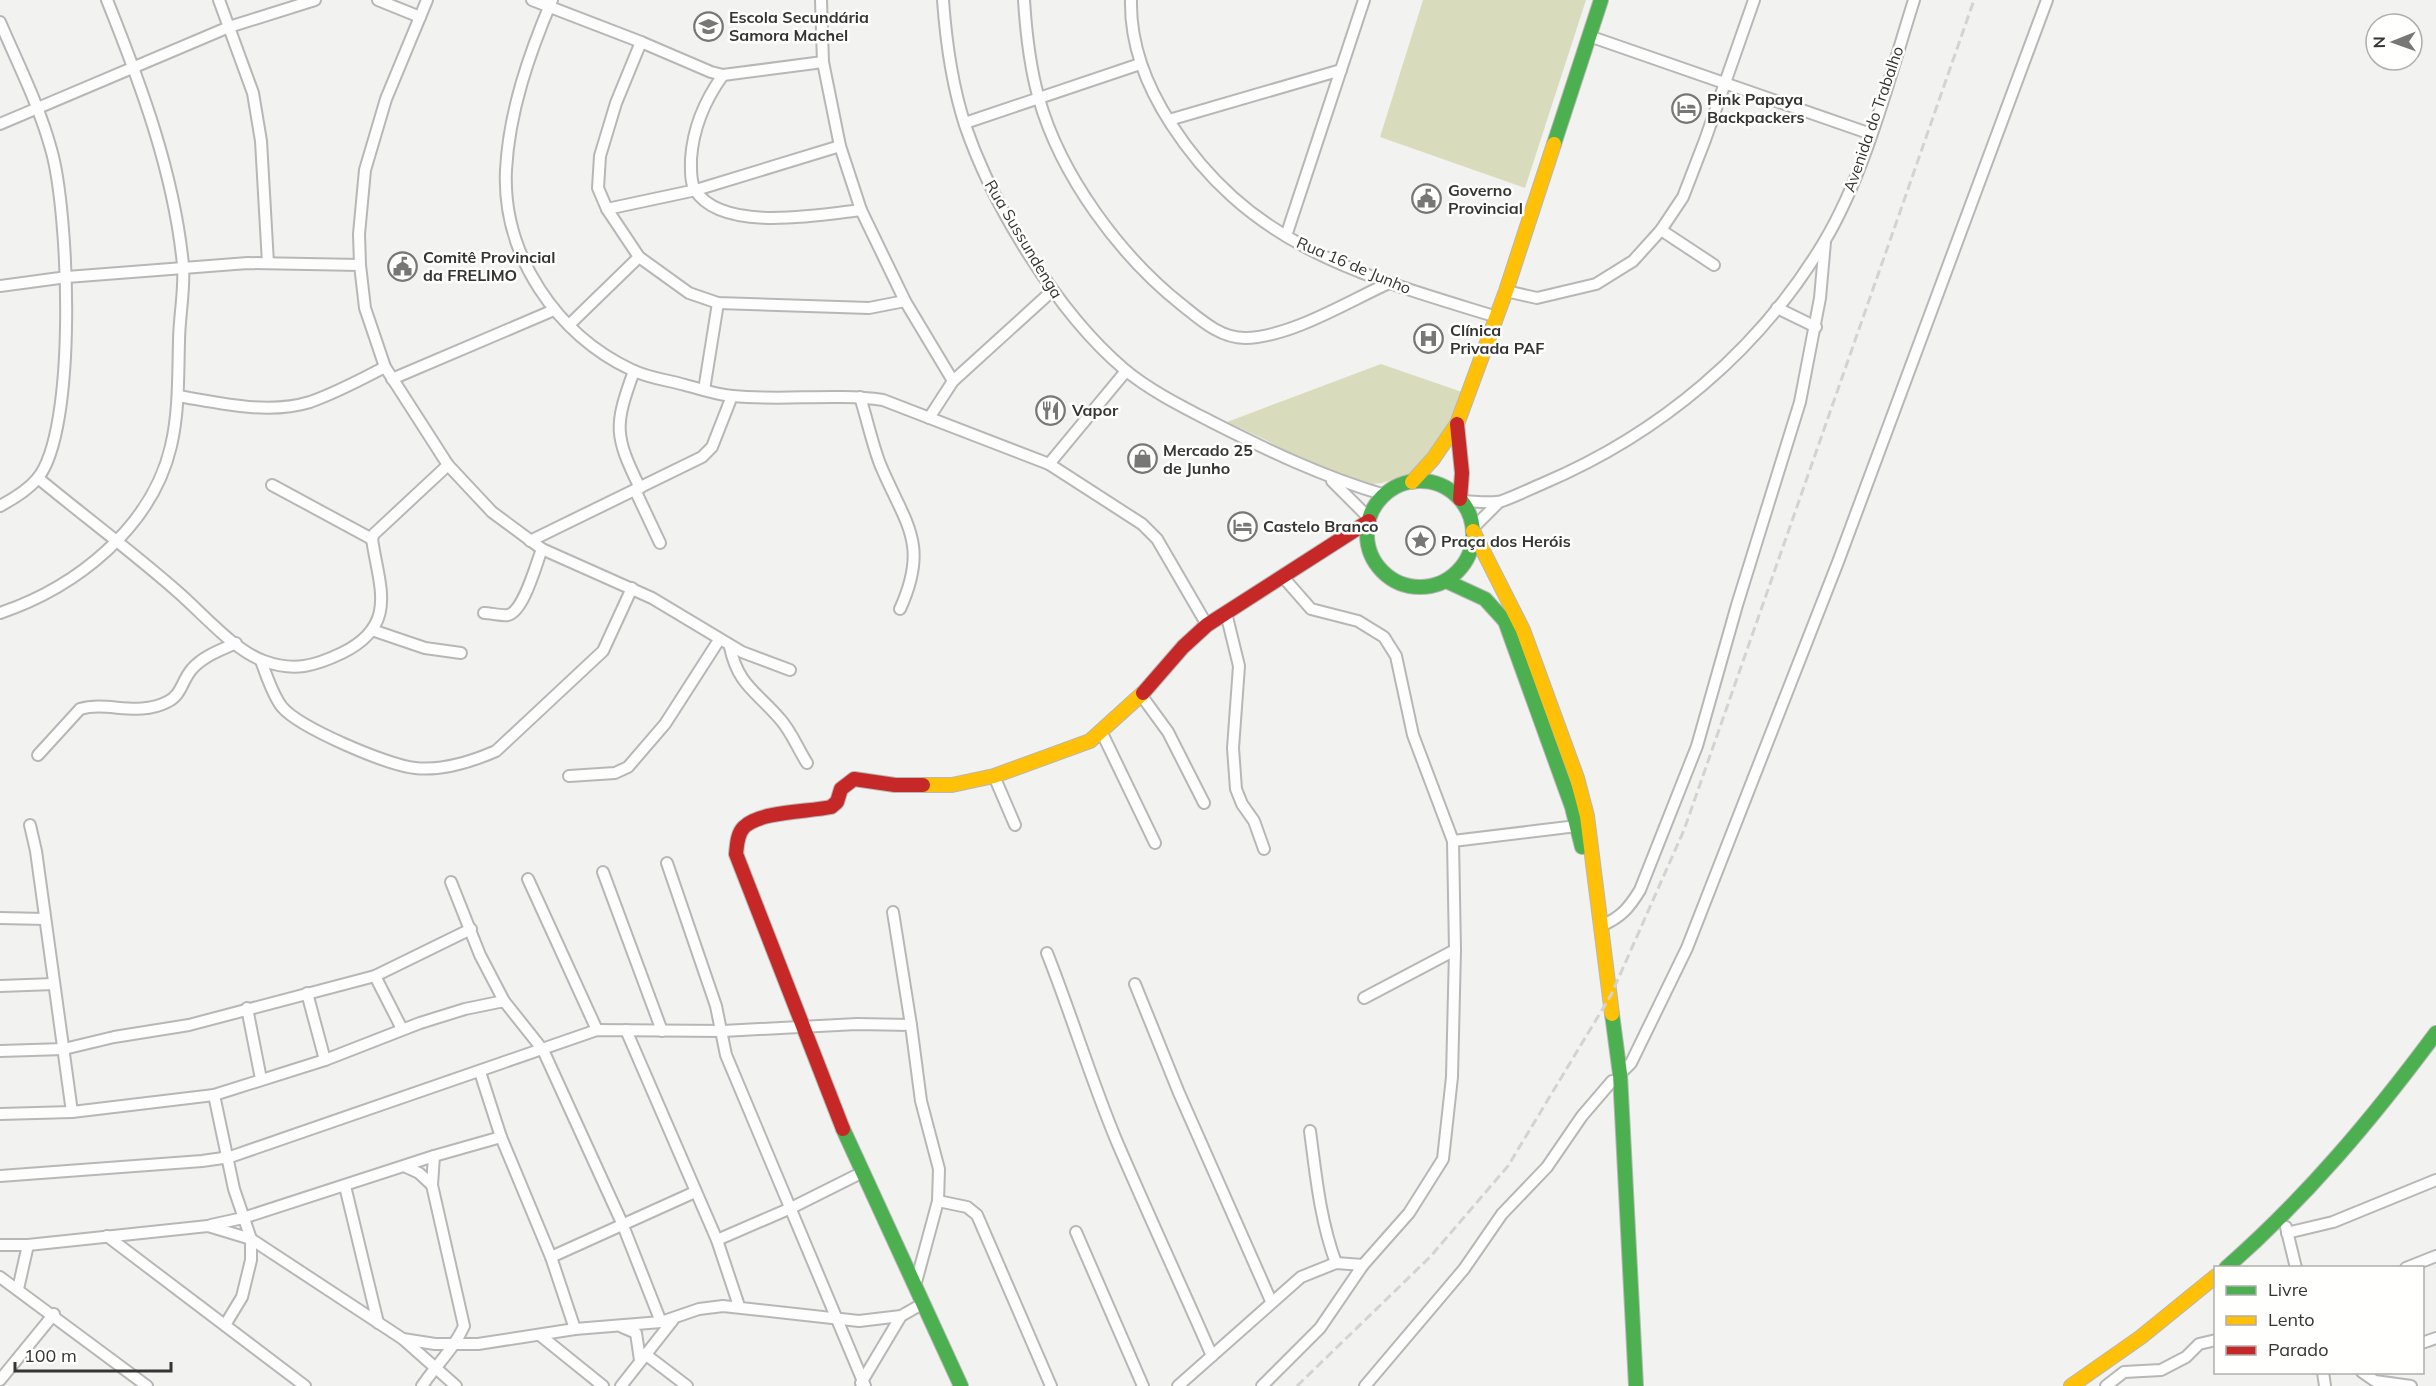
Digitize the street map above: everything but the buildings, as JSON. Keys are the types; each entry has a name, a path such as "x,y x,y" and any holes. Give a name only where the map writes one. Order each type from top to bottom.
{"main road":[{"path":"1412,482 1433,459 1457,424 1506,291 1601,0"},
{"path":"1457,424 1462,473 1461,500 1473,529 1514,608 1577,778 1587,816 1603,925 1616,1077"},
{"path":"961,1386 838,1117 805,1026 736,854 738,838 744,827 761,820 831,807 837,802 841,789 854,779 867,778 895,785 952,785 994,776 1090,741 1141,695 1183,647 1207,625 1369,519 1385,495 1400,485 1429,482 1446,488 1461,500"},
{"path":"1369,519 1367,538 1371,556 1381,570 1395,581 1412,587 1430,587 1456,574 1469,554 1473,529"},
{"path":"1446,581 1485,599 1505,621 1577,826 1587,875 1623,1135 1636,1386"},
{"path":"2228,1266 2283,1217 2345,1148 2436,1033"},
{"path":"2071,1386 2141,1337 2214,1278"}],"street":[{"path":"0,613 20,607 59,585 119,541 132,525 163,474 172,445 178,396 183,267 177,220 162,152 134,66 106,0"},
{"path":"219,0 253,93 259,131 268,263"},
{"path":"0,124 229,27 315,0"},
{"path":"378,0 420,17"},
{"path":"427,0 386,99 365,170 359,234 360,265 365,308 385,367 448,465 492,512 530,541 542,549 632,588 730,646 790,670"},
{"path":"532,0 551,4 711,72 723,75 823,62"},
{"path":"821,0 823,62 840,146 861,210 905,301 953,381"},
{"name":"Rua Sussundenga","path":"943,0 951,70 965,123 978,158 1000,203 1052,291 1093,340 1126,371 1185,408 1271,452 1330,478 1385,495"},
{"path":"1024,0 1039,99 1056,141 1082,193 1112,234 1154,283 1221,333 1244,338 1278,332 1389,283"},
{"name":"Rua 16 de Junho","path":"1131,0 1140,64 1169,120 1187,148 1221,188 1264,224 1312,252 1389,283 1497,317"},
{"path":"1286,236 1364,0"},
{"path":"1506,291 1538,298 1596,284 1633,261 1661,230 1683,197 1754,0"},
{"name":"Avenida do Trabalho","path":"1473,529 1500,502 1589,464 1641,433 1707,384 1777,308 1825,242 1871,134 1914,0"},
{"path":"1365,1386 1464,1269 1502,1214 1547,1167 1582,1116 1631,1063 1687,948 1839,562 2047,0"},
{"path":"551,4 512,116 506,172 510,220 528,271 554,310 590,346 634,371 732,396 860,397 883,400 1049,464 1142,524 1157,539 1207,625"},
{"path":"0,506 16,497 38,478 50,452 58,422 67,277 61,194 52,149 37,107 1,26"},
{"path":"1589,36 1871,134"},
{"path":"641,42 616,103 600,156 598,188 607,209 639,257 689,293 718,303 869,308 905,301"},
{"path":"965,123 1140,64"},
{"path":"1169,120 1341,70"},
{"path":"723,75 708,97 692,141 690,175 696,190 716,208 746,217 798,218 861,210"},
{"path":"607,209 696,190 840,146"},
{"path":"1661,230 1714,265"},
{"path":"1603,925 1619,918 1629,908 1640,890 1697,746 1737,605 1800,402 1816,327 1825,242"},
{"path":"568,325 639,257"},
{"path":"0,286 67,277 183,267 268,263 360,265"},
{"path":"928,418 953,381 1052,291"},
{"path":"704,390 718,303"},
{"path":"1777,308 1816,327"},
{"path":"392,379 554,310"},
{"path":"178,396 234,405 278,408 308,403 339,391 385,367"},
{"path":"634,371 620,409 617,424 618,438 660,543"},
{"path":"1049,464 1126,371"},
{"path":"530,541 702,457 712,447 732,396"},
{"path":"860,397 879,462 912,534 915,563 900,609"},
{"path":"372,539 448,465"},
{"path":"38,478 119,541 236,644 261,661 283,667 304,668 319,664 346,651 372,630 382,603 381,577 372,539 272,485"},
{"name":"Rua Sussundenga","path":"1330,478 1369,519"},
{"name":"Avenida do Trabalho","path":"1461,500 1500,502"},
{"path":"484,613 507,615 515,612 525,596 542,549"},
{"path":"1262,1386 1320,1328 1363,1265 1409,1213 1443,1159 1452,1077 1455,950 1454,841 1413,735 1396,656 1384,637 1358,621 1311,609 1283,577"},
{"path":"261,661 273,692 282,707 295,718 321,733 415,768 478,759 496,751 599,657 632,588"},
{"path":"1226,613 1237,649 1239,666 1233,748 1236,789 1242,804 1254,821 1264,849"},
{"path":"372,630 425,648 461,653"},
{"path":"569,776 615,773 628,767 665,724 719,640"},
{"path":"38,755 80,708 152,708 169,702 179,694 192,669 210,654 236,644"},
{"path":"730,646 734,667 743,683 780,719 807,763"},
{"path":"1141,695 1173,739 1204,803"},
{"path":"1101,732 1155,843"},
{"path":"994,776 1015,825"},
{"path":"30,825 36,851 72,1112"},
{"path":"1454,841 1577,826"},
{"path":"667,863 723,1031 726,1055 862,1384"},
{"path":"603,872 662,1031"},
{"path":"528,879 597,1030"},
{"path":"451,882 480,955 504,1001 543,1050 622,1223 660,1322"},
{"path":"893,912 921,1101 939,1169 938,1201 915,1286"},
{"path":"0,918 45,919"},
{"path":"0,1051 64,1049 114,1037 189,1025 375,976 471,928"},
{"path":"1364,998 1455,950"},
{"path":"1047,953 1068,1006 1085,1063 1117,1142 1212,1356"},
{"path":"375,976 402,1029"},
{"path":"0,986 54,984"},
{"path":"1135,984 1179,1093 1271,1301"},
{"path":"307,993 325,1060"},
{"path":"0,1114 72,1112 214,1095 325,1060 402,1029 465,1009 504,1001"},
{"path":"247,1008 261,1079"},
{"path":"0,1176 226,1157 480,1072 597,1030 723,1031 857,1024 911,1026"},
{"path":"626,1030 717,1240 739,1306"},
{"path":"480,1072 501,1137 551,1257 576,1329"},
{"path":"214,1095 226,1157 251,1239 251,1260 242,1297 225,1325"},
{"path":"1310,1131 1324,1227 1336,1263"},
{"path":"0,1245 28,1245 208,1226 243,1218 406,1167 434,1156 501,1137"},
{"path":"434,1156 432,1185 464,1326 478,1344"},
{"path":"406,1167 419,1173 432,1185"},
{"path":"717,1240 791,1208 863,1172"},
{"path":"2287,1233 2333,1222 2436,1180"},
{"path":"345,1186 378,1323"},
{"path":"551,1257 695,1192"},
{"path":"938,1201 967,1207 977,1215 1051,1386"},
{"path":"2283,1217 2295,1266"},
{"path":"208,1226 251,1239 403,1339 456,1386"},
{"path":"1076,1232 1143,1386"},
{"path":"107,1236 305,1386"},
{"path":"18,1289 28,1245"},
{"path":"2411,1266 2436,1256"},
{"path":"1178,1386 1271,1301 1301,1277 1336,1263 1363,1265"},
{"path":"0,1277 54,1314 147,1386"},
{"path":"403,1339 478,1344 576,1329 660,1322 673,1320 699,1309 739,1306 859,1321 901,1316 922,1304"},
{"path":"0,1380 54,1314"},
{"path":"862,1384 901,1316"},
{"path":"621,1386 673,1320"},
{"path":"423,1386 434,1368 456,1344 464,1326"},
{"path":"619,1326 630,1329 636,1334 643,1357 687,1386"},
{"path":"541,1336 603,1386"},
{"path":"2106,1386 2124,1372 2162,1370 2186,1357 2199,1344 2214,1340"},
{"path":"2365,1374 2374,1381 2411,1386"}],"green space":[{"path":"1423,0 1586,0 1525,188 1380,137"},
{"path":"1381,364 1462,392 1441,446 1409,475 1382,483 1356,486 1342,482 1266,440 1227,422"}],"railway":[{"path":"1297,1386 1430,1257 1508,1166 1611,995 1684,830 1974,0"}],"traffic: fast":[{"path":"1554,144 1601,0"},
{"path":"1420,481 1440,485 1457,497 1469,514 1473,534 1469,554 1457,571 1440,583 1420,587 1400,583 1383,571 1371,554 1367,534 1371,514 1383,497 1400,485 1420,481"},
{"path":"1446,581 1485,599 1505,621 1572,807 1582,847"},
{"path":"1612,1014 1620,1074 1636,1386"},
{"path":"2228,1266 2284,1214 2337,1156 2388,1096 2436,1033"},
{"path":"843,1129 961,1386"}],"traffic: slow":[{"path":"1412,482 1433,459 1457,424 1506,291 1554,144"},
{"path":"1473,531 1523,630 1577,778 1587,816 1612,1014"},
{"path":"923,785 952,785 994,776 1090,741 1143,693"},
{"path":"2071,1386 2141,1337 2214,1278"}],"traffic: jam":[{"path":"1457,424 1462,473 1460,499"},
{"path":"1143,693 1183,647 1207,625 1369,521"},
{"path":"843,1129 736,854 738,840 744,827 762,818 831,807 837,802 841,789 854,779 895,785 923,785"}],"place":[{"name":"Escola Secundária Samora Machel","path":"708,26"},
{"name":"Pink Papaya Backpackers","path":"1686,108"},
{"name":"Governo Provincial","path":"1427,199"},
{"name":"Comitê Provincial da FRELIMO","path":"402,266"},
{"name":"Clínica Privada PAF","path":"1429,339"},
{"name":"Vapor","path":"1051,410"},
{"name":"Mercado 25 de Junho","path":"1142,459"},
{"name":"Castelo Branco","path":"1242,526"},
{"name":"Praça dos Heróis","path":"1420,541"}]}
